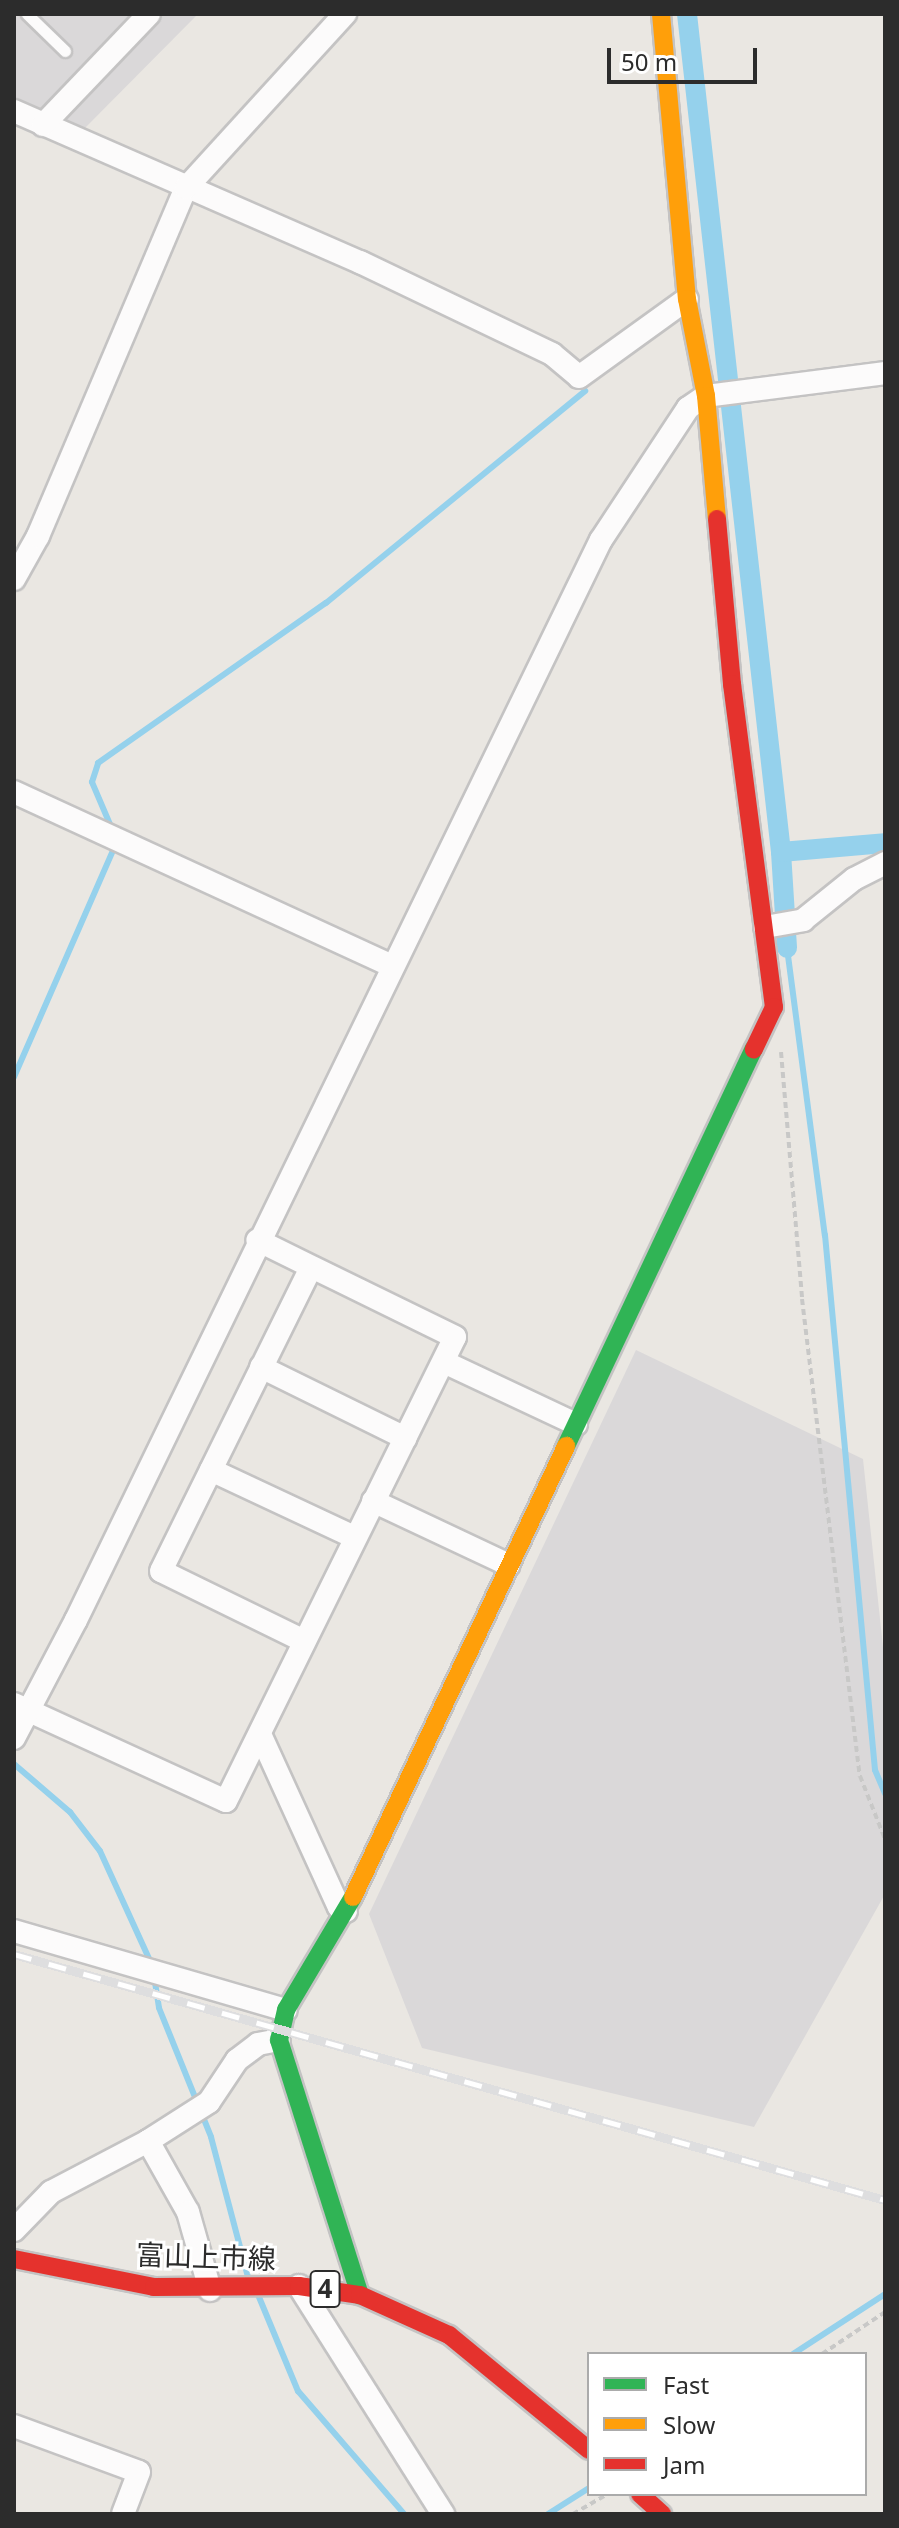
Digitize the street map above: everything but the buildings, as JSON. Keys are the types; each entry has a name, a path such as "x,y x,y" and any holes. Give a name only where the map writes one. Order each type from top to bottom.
{"street":[{"path":"43,125 149,14"},
{"path":"14,579 38,536 186,188 345,14"},
{"path":"360,2295 279,2040 286,2010 346,1911 774,1007 732,684 706,396 687,299 661,14"},
{"path":"14,111 538,347 579,377 687,299"},
{"path":"14,1738 21,1708 257,1240 601,540 688,408 706,396 737,389 885,373"},
{"path":"14,792 392,966"},
{"path":"765,927 803,920 854,879 885,863"},
{"path":"21,1708 226,1801 260,1734 354,1537 455,1337 310,1269 257,1240"},
{"path":"304,1641 161,1571 310,1269"},
{"path":"444,1362 576,1424"},
{"path":"261,1367 405,1438"},
{"path":"211,1470 354,1537"},
{"path":"373,1501 509,1565"},
{"path":"260,1734 339,1907 346,1911"},
{"path":"14,1931 286,2010"},
{"path":"14,2230 51,2192 148,2141 209,2102 237,2060 258,2044 279,2040"},
{"path":"148,2141 188,2212 210,2290"},
{"name":"富山上市線","path":"14,2259 154,2287 210,2290 299,2286 360,2295 449,2335 587,2448"},
{"path":"299,2286 443,2514"},
{"path":"14,2426 139,2472 123,2514"},
{"path":"642,2496 662,2514"}],"lane":[{"path":"27,14 65,51"}],"path":[{"path":"774,1007 779,1023 802,1299 860,1776 885,1839"},
{"path":"825,2352 885,2312"},
{"path":"573,2514 604,2496"}],"shaded area":[{"path":"14,14 198,14 82,131 14,99"},
{"path":"636,1350 863,1459 885,1666 885,1894 754,2127 422,2048 369,1914"}],"waterway":[{"path":"687,14 781,852 787,948"},
{"path":"112,829 92,782 98,763 326,603 585,391"},
{"path":"14,1077 116,843"},
{"path":"781,852 885,843"},
{"path":"787,948 825,1235 875,1770 885,1794"},
{"path":"14,1764 70,1812 100,1851 152,1965"},
{"path":"154,1976 159,2008 211,2137 248,2277"},
{"path":"796,2352 885,2294"},
{"path":"259,2297 298,2391 404,2514"},
{"path":"548,2514 587,2489"}],"railway":[{"path":"14,1954 885,2200"}],"traffic: fast":[{"path":"566,1446 754,1049"},
{"path":"353,1897 286,2010 279,2040 360,2295"}],"traffic: slow":[{"path":"661,14 687,299 706,396 717,519"},
{"path":"353,1897 566,1446"}],"traffic: jam":[{"path":"717,519 732,684 774,1007 754,1049"},
{"path":"14,2259 154,2287 299,2286 360,2295 449,2335 587,2448"},
{"path":"642,2496 662,2514"}]}
